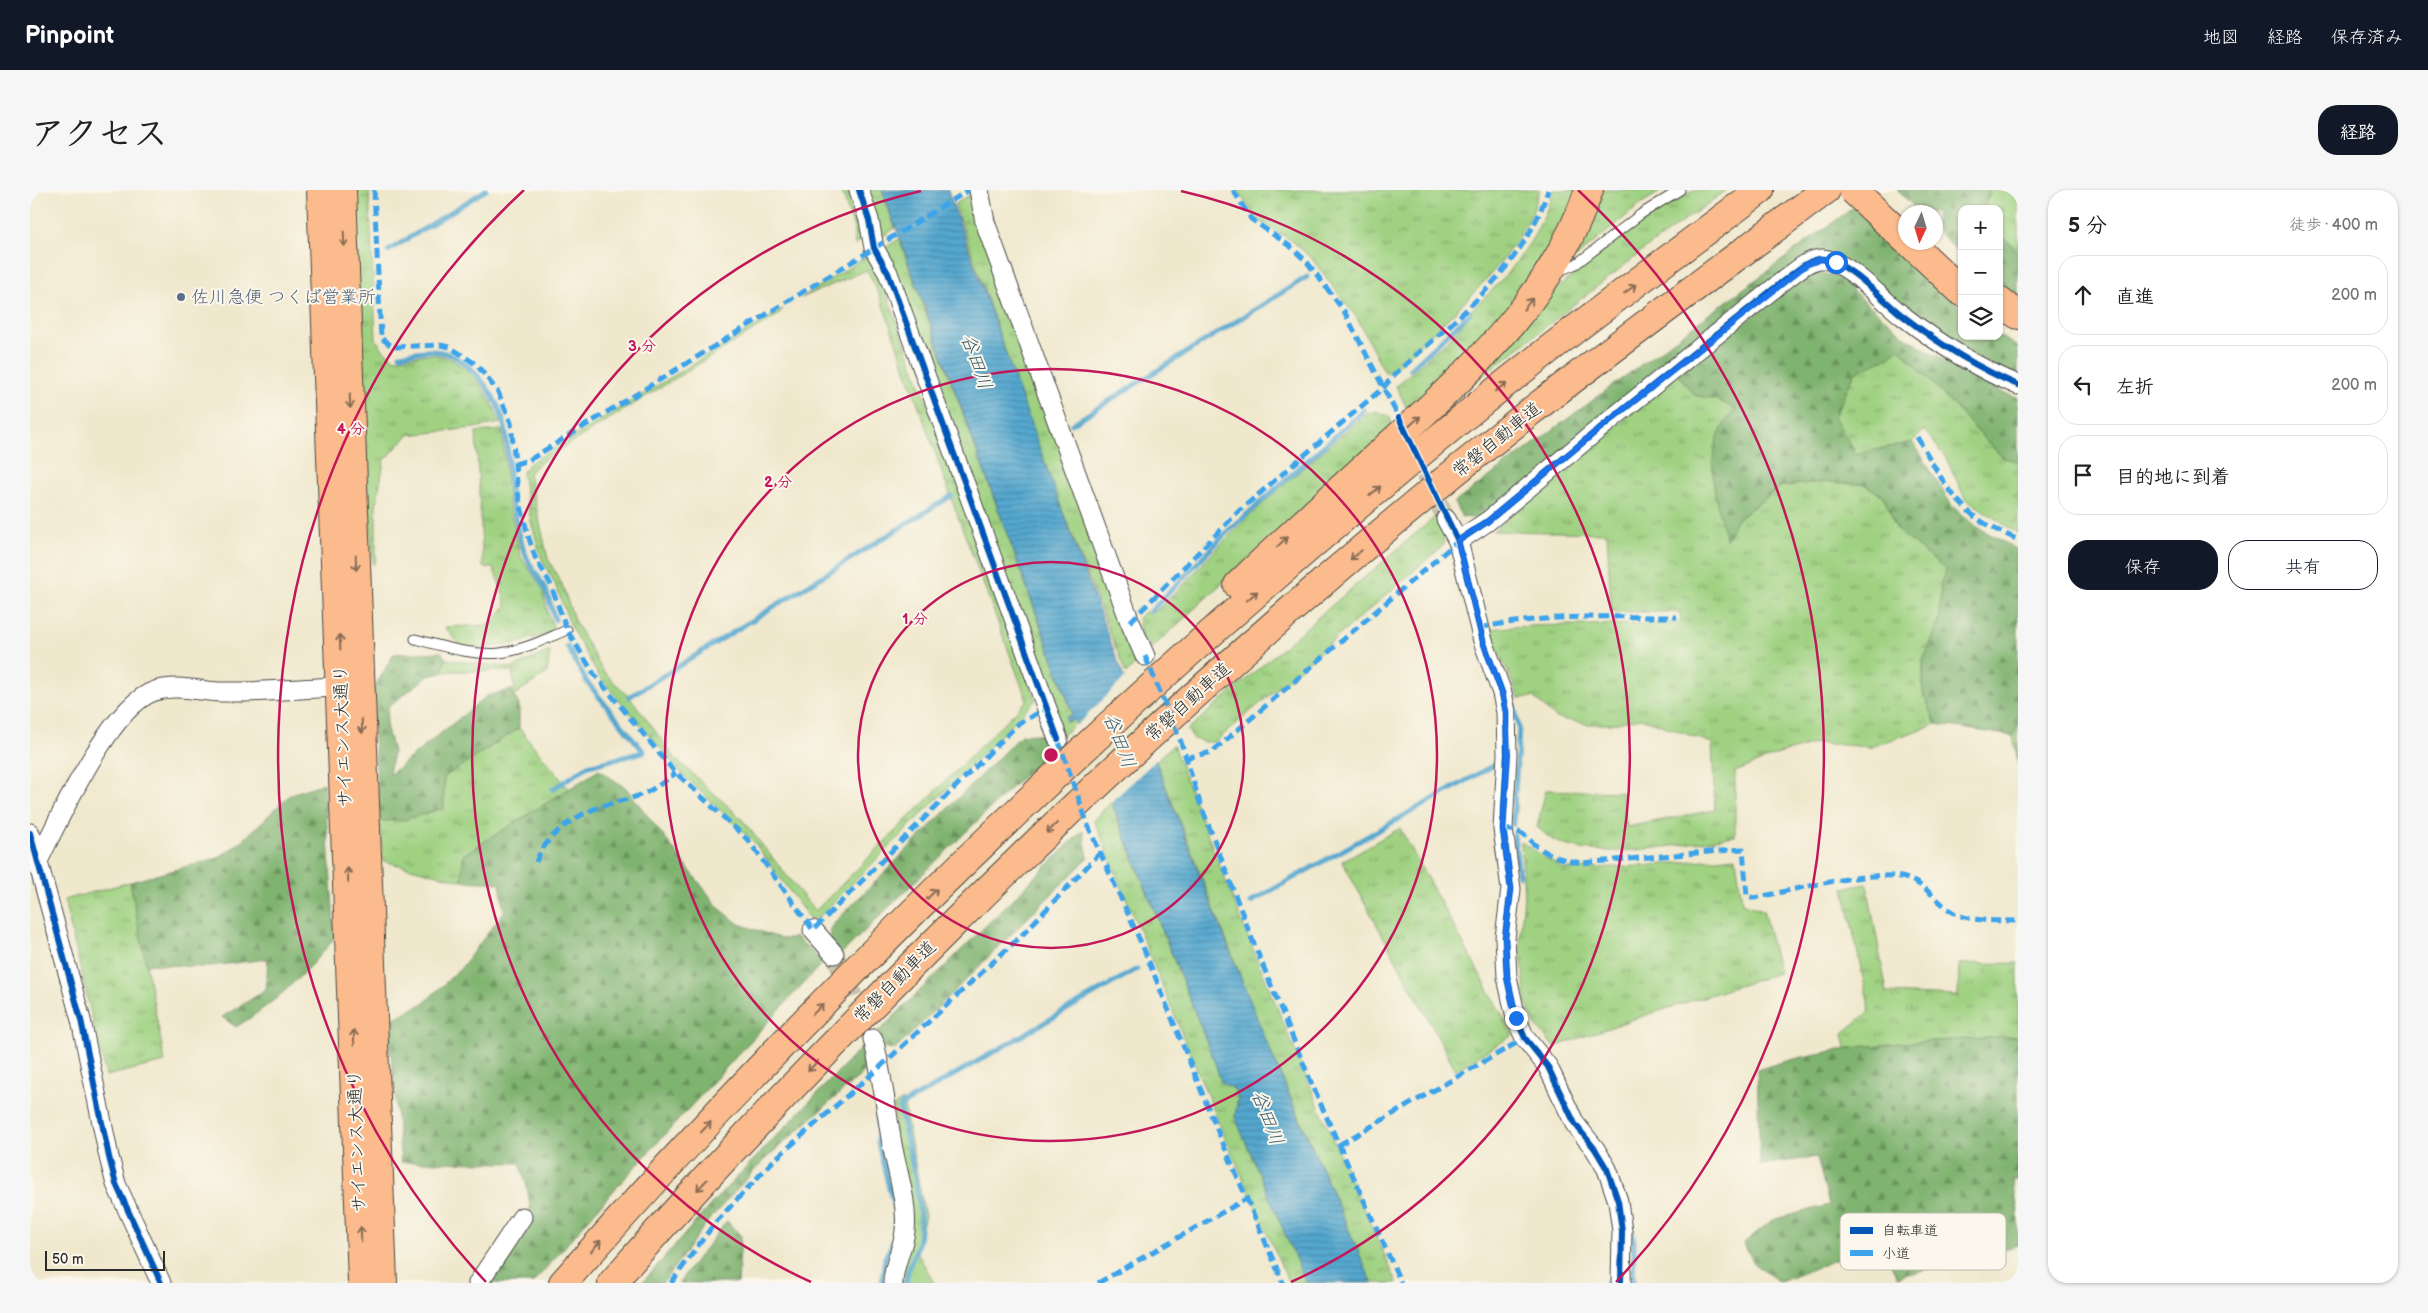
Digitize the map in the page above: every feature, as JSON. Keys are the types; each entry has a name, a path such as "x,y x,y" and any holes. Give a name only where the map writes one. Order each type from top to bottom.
{"main road":[{"name":"サイエンス大通り","path":"321,190 362,1283"},
{"name":"サイエンス大通り","path":"342,190 383,1283"},
{"path":"1147,672 1293,532 1458,382 1510,326 1550,275 1576,226 1588,190"},
{"name":"常磐自動車道","path":"564,1283 614,1225 860,965 965,860 1147,672 1305,549 1485,400 1760,190"},
{"name":"常磐自動車道","path":"612,1283 858,1019 1087,794 1163,724 1329,577 1530,413 1826,190"},
{"path":"1530,413 1868,194"},
{"path":"1868,194 1898,211"},
{"path":"1868,194 1898,230"},
{"path":"1917,250 1958,288"},
{"path":"1942,250 1958,265"},
{"path":"2003,304 2018,315"},
{"path":"2003,326 2018,335"}],"street":[{"path":"858,190 869,220 874,248 888,273 1073,747"},
{"path":"979,190 985,222 1147,672"},
{"path":"1458,541 1488,521 1601,427 1783,281 1806,265 1821,259 1836,262 1904,317 1975,366 2018,386"},
{"path":"1446,519 1458,541 1483,641 1502,693 1506,712 1508,754 1503,829 1511,889 1505,938 1510,993 1516,1018 1525,1038 1548,1067 1575,1124 1595,1149 1606,1169 1618,1201 1622,1230 1621,1283"},
{"path":"38,861 98,748 112,727 136,702 154,691 174,688 218,692 281,692 341,687"},
{"path":"30,833 81,1020 116,1184 161,1283"},
{"path":"813,930 834,954"},
{"path":"873,1039 880,1067 904,1202 905,1231 893,1274 893,1283"},
{"path":"478,1283 522,1217"}],"lane":[{"path":"1550,275 1576,264 1642,214 1680,190"},
{"path":"415,639 458,650 499,653 528,646 566,630"}],"green space":[{"path":"354,190 369,190 376,339 384,351 395,359 439,355 460,365 469,372 485,391 500,423 474,428 408,435 384,461 376,506 376,559 373,565 364,431"},
{"path":"841,190 852,190 866,238 855,245 853,225"},
{"path":"864,190 882,190 895,228 875,241"},
{"path":"1237,190 1540,190 1526,225 1513,246 1481,286 1389,374 1385,373 1357,318 1312,259 1291,240 1258,221"},
{"path":"1553,190 1578,190 1563,229 1507,312 1409,413 1396,386 1450,338 1472,313 1470,311 1509,271 1540,225"},
{"path":"1594,190 1663,190 1642,203 1575,258 1569,257"},
{"path":"1693,190 1727,190 1649,246 1457,396 1524,320 1552,293 1610,246"},
{"path":"1897,190 1990,190 1985,205 1958,205 1958,252 1943,236 1943,205 1912,205"},
{"path":"1990,190 2018,190 2018,252 2003,236 2003,205 1984,205"},
{"path":"974,192 1139,660 1126,674 1040,453 955,204"},
{"path":"1854,207 1958,304 1958,340 2003,340 2003,338 2018,347 2018,378 1963,350 1819,252 1488,515 1473,518 1462,517 1454,503"},
{"path":"2003,236 2018,252 2018,305 2003,293"},
{"path":"899,239 1073,715 1066,717 1067,722 1075,720 1076,723 1062,736 879,252"},
{"path":"867,256 874,259 1036,700 818,918 809,918 754,842 685,777 598,675 571,627 555,584 542,560 531,521 522,473 530,463 783,309 777,316 554,453 533,468 529,474 548,559 562,584 574,620 603,671 633,701 676,759 740,817 815,911 1027,700 954,506 879,294 867,270 801,298"},
{"path":"1807,274 1826,274 1837,277 1908,339 2005,394 2018,397 2018,461 2003,458 1899,348 1890,357 1855,372 1834,417 1856,454 1913,442 1952,506 1974,525 2018,550 2018,723 2013,736 1936,724 1923,692 1923,661 1940,620 1941,582 1946,570 1897,530 1884,497 1864,484 1823,482 1782,486 1737,519 1726,540 1714,488 1713,456 1724,424 1736,409 1717,400 1694,395 1678,374"},
{"path":"1899,348 2003,458 2018,461 2018,534 1965,498 1946,458 1924,430 1913,442 1855,454 1834,417 1855,372 1889,357"},
{"path":"1678,374 1694,395 1717,400 1736,409 1724,422 1726,539 1737,519 1782,486 1823,482 1864,484 1884,497 1897,530 1946,570 1941,582 1940,620 1923,661 1923,692 1936,724 1871,747 1817,743 1779,754 1735,772 1735,836 1619,851 1574,847 1555,841 1537,827 1546,790 1621,792 1627,827 1715,810 1712,743 1641,718 1610,724 1589,724 1556,718 1533,697 1519,698 1489,629 1681,621 1680,612 1611,612 1607,533 1493,531"},
{"path":"1375,411 1389,416 1393,425 1152,648 1141,638 1138,618 1146,611 1151,615 1264,502 1366,414"},
{"path":"502,430 509,506 521,557 543,589 548,614 555,631 509,644 462,648 445,627 491,625 506,606 493,568 483,567 476,432"},
{"path":"1436,516 1443,530 1443,546 1215,742 1194,739 1187,730"},
{"path":"550,651 547,673 514,695 511,690 515,689 512,671 450,671 442,673 446,659 512,668"},
{"path":"441,652 446,659 442,673 428,676 388,707 386,725 393,752 389,775 487,696 511,690 519,705 519,728 444,777 444,808 405,820 380,821 371,693 394,654"},
{"path":"2018,723 2018,763 2013,736"},
{"path":"519,728 569,789 464,855 462,881 383,861 380,821 405,820 444,777"},
{"path":"1021,735 1044,735 1053,747 840,955 831,940 830,930 837,920"},
{"path":"1173,745 1280,1016 1397,1283 1372,1283 1266,1041 1156,761"},
{"path":"599,770 626,788 719,908 739,924 782,939 796,937 823,962 615,1189 533,1283 489,1283 527,1226 530,1210 527,1187 520,1163 401,1162 388,1021 424,1003 461,968 504,912 500,883 462,881 463,855"},
{"path":"324,783 335,938 289,987 265,1007 236,1027 222,1017 266,990 268,959 201,967 146,964 130,882 218,858 241,842 291,794"},
{"path":"1111,802 1221,1082 1235,1090 1238,1098 1235,1117 1306,1283 1289,1283 1221,1128 1094,820"},
{"path":"1400,828 1513,1035 1456,1070 1342,861"},
{"path":"1083,830 1088,858 899,1046 892,1050 884,1048 878,1032"},
{"path":"1521,842 1564,869 1642,866 1736,857 1742,903 1763,910 1779,973 1637,1018 1554,1047 1535,1024 1526,1003 1520,940 1524,896"},
{"path":"130,882 165,1062 106,1076 64,900"},
{"path":"1867,884 1887,993 1958,996 1959,964 2018,963 2018,1036 1846,1048 1843,1033 1870,1011 1844,888"},
{"path":"2018,1036 2018,1181 2013,1181 2018,1212 2018,1245 2006,1248 2006,1213 1840,1213 1840,1258 1780,1282 1754,1264 1744,1243 1772,1220 1829,1205 1817,1157 1760,1165 1757,1070 1788,1060 1821,1053 1886,1044"},
{"path":"862,1047 866,1063 862,1074 764,1160 708,1221 663,1283 642,1283 712,1203"},
{"path":"903,1100 925,1216 916,1250 934,1283 901,1283 894,1106"},
{"path":"727,1221 741,1236 738,1283 678,1283"},
{"path":"1894,1270 1923,1270 1897,1277"}],"water":[{"name":"谷田川","path":"882,190 948,190 1062,510 1141,723 1223,935 1305,1132 1372,1283 1306,1283 1235,1117 1238,1098 1235,1090 1221,1082 1114,808 1075,720 1066,722 1066,717 1073,714"}],"pier":[{"path":"1127,676 1158,758 1109,804 1075,727"}],"waterway":[{"path":"388,251 486,190"},
{"path":"1072,424 1307,277"},
{"path":"1410,369 1469,314"},
{"path":"400,355 426,351 447,354 470,368 489,391 502,416 505,428 509,480 521,541 529,562 546,591 555,620"},
{"path":"1151,611 1228,531 1364,410"},
{"path":"629,697 951,496"},
{"path":"553,789 588,766 644,752 587,682 567,646"},
{"path":"1511,692 1519,728 1513,824"},
{"path":"1251,902 1494,765"},
{"path":"1514,835 1519,876"},
{"path":"906,1283 919,1238 920,1216 916,1185 900,1108 902,1105 1137,969"},
{"path":"878,1112 878,1143 895,1212 894,1239 885,1258 882,1283"},
{"path":"1628,1212 1634,1241 1633,1283"}],"tunnel":[{"path":"1413,448 1446,519"},
{"path":"834,954 873,1039"}],"marked path":[{"path":"374,190 381,338 393,347 440,345 450,347 477,365 498,392 511,423 518,493 527,532 535,557 550,583 567,630 594,674 673,770 748,840 813,930 1019,723 1046,709"},
{"path":"515,464 529,460 969,190"},
{"path":"1233,190 1251,219 1291,247 1307,262 1344,311 1399,418"},
{"path":"1130,622 1239,511 1384,387 1394,375 1484,292 1522,245 1537,218 1548,190"},
{"path":"1917,437 1942,479 1965,508 1984,523 2018,540"},
{"path":"1185,758 1212,752 1458,541"},
{"path":"1479,628 1553,618 1677,617"},
{"path":"1145,656 1181,742 1200,803 1250,934 1313,1087 1401,1283"},
{"path":"1058,739 1089,828 1143,947 1216,1127 1283,1283"},
{"path":"536,862 546,843 570,822 599,807 643,794 676,773"},
{"path":"1503,829 1523,834 1538,847 1553,856 1582,863 1743,849 1747,896 1754,898 1833,881 1894,876 1908,879 1920,885 1958,915 1983,920 2018,921"},
{"path":"671,1283 714,1224 773,1161 880,1067 1021,936 1101,852"},
{"path":"1339,1145 1525,1038"},
{"path":"1098,1283 1246,1199"}],"cycle path":[{"path":"859,190 869,220 874,248 888,273 1058,739"},
{"path":"1458,541 1488,521 1783,281 1802,267 1818,259 1833,261 1843,267 1930,336 1973,363 2018,385"},
{"path":"1399,418 1458,541 1483,641 1502,693 1506,712 1507,754 1503,829 1511,889 1505,938 1507,977 1516,1018 1525,1038 1548,1067 1575,1124 1595,1149 1607,1169 1618,1201 1622,1231 1621,1283"},
{"path":"30,833 81,1020 116,1184 161,1283"}],"place":[{"name":"佐川急便 つくば営業所","path":"181,297"}],"route":[{"path":"1516,1018 1507,976 1505,938 1511,889 1503,829 1508,754 1506,712 1502,693 1483,641 1458,541 1488,521 1783,281 1806,265 1821,259 1836,262"}]}
